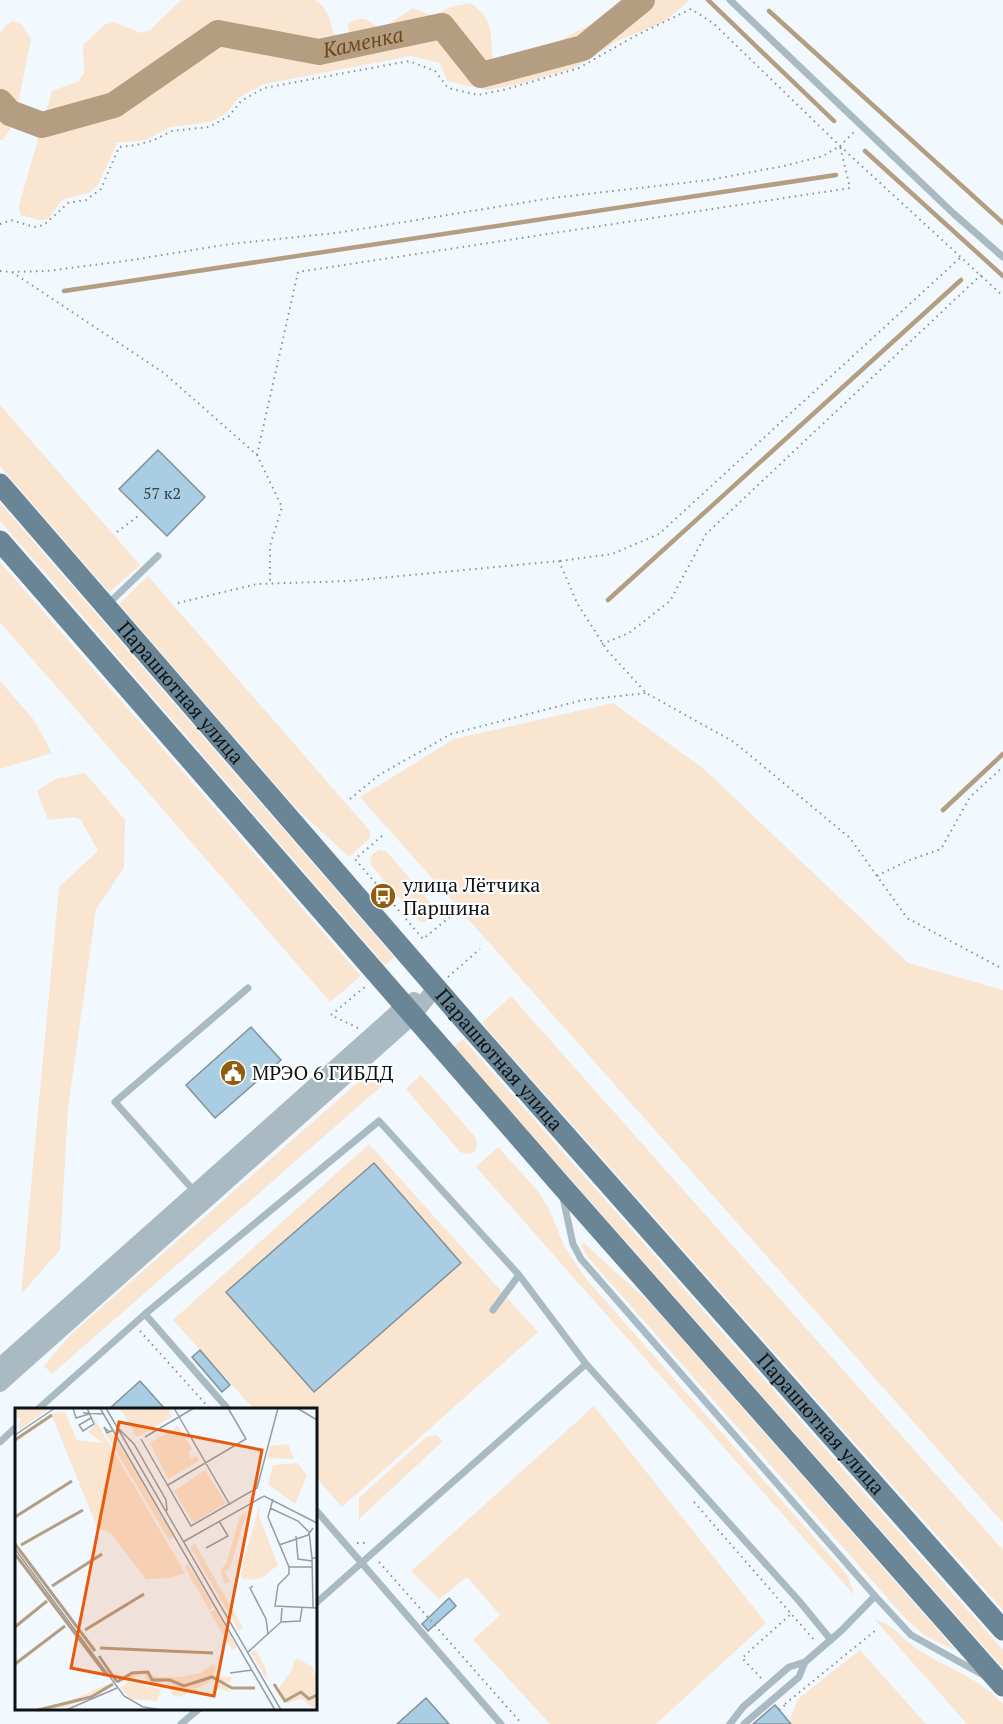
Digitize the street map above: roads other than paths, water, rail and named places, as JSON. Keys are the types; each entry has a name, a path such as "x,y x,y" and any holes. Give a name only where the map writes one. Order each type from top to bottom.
{"main road":[{"name":"Парашютная улица","path":"0,484 436,987 1003,1630"},
{"name":"Парашютная улица","path":"0,541 560,1184 1003,1685"}],"street":[{"path":"0,1384 436,987"},
{"path":"0,1366 195,1191 409,1011"}],"lane":[{"path":"730,0 1003,257"},
{"path":"106,607 158,556"},
{"path":"195,1191 116,1102 248,988"},
{"path":"39,1408 145,1314 379,1121 519,1275 586,1364 800,1602 831,1640"},
{"path":"560,1184 573,1245 581,1259 875,1596 911,1635 1003,1685"},
{"path":"493,1310 519,1275"},
{"path":"145,1314 227,1408"},
{"path":"316,1603 586,1364"},
{"path":"0,1442 15,1428"},
{"path":"316,1510 501,1724"},
{"path":"729,1724 743,1707 789,1667 805,1662 831,1640 875,1596"},
{"path":"744,1724 799,1677 805,1662"},
{"path":"181,1724 198,1709"}],"waterway":[{"name":"Каменка","path":"0,102 10,113 42,125 114,105 218,33 319,52 442,26 481,75 583,48 642,0"},
{"path":"708,0 834,121"},
{"path":"769,11 1003,223"},
{"path":"865,151 1003,276"},
{"path":"64,291 836,175"},
{"path":"608,600 961,280"},
{"path":"943,810 1003,754"}],"place":[{"name":"улица Лётчика Паршина","path":"383,896"},
{"name":"МРЭО 6 ГИБДД","path":"233,1073"}]}
